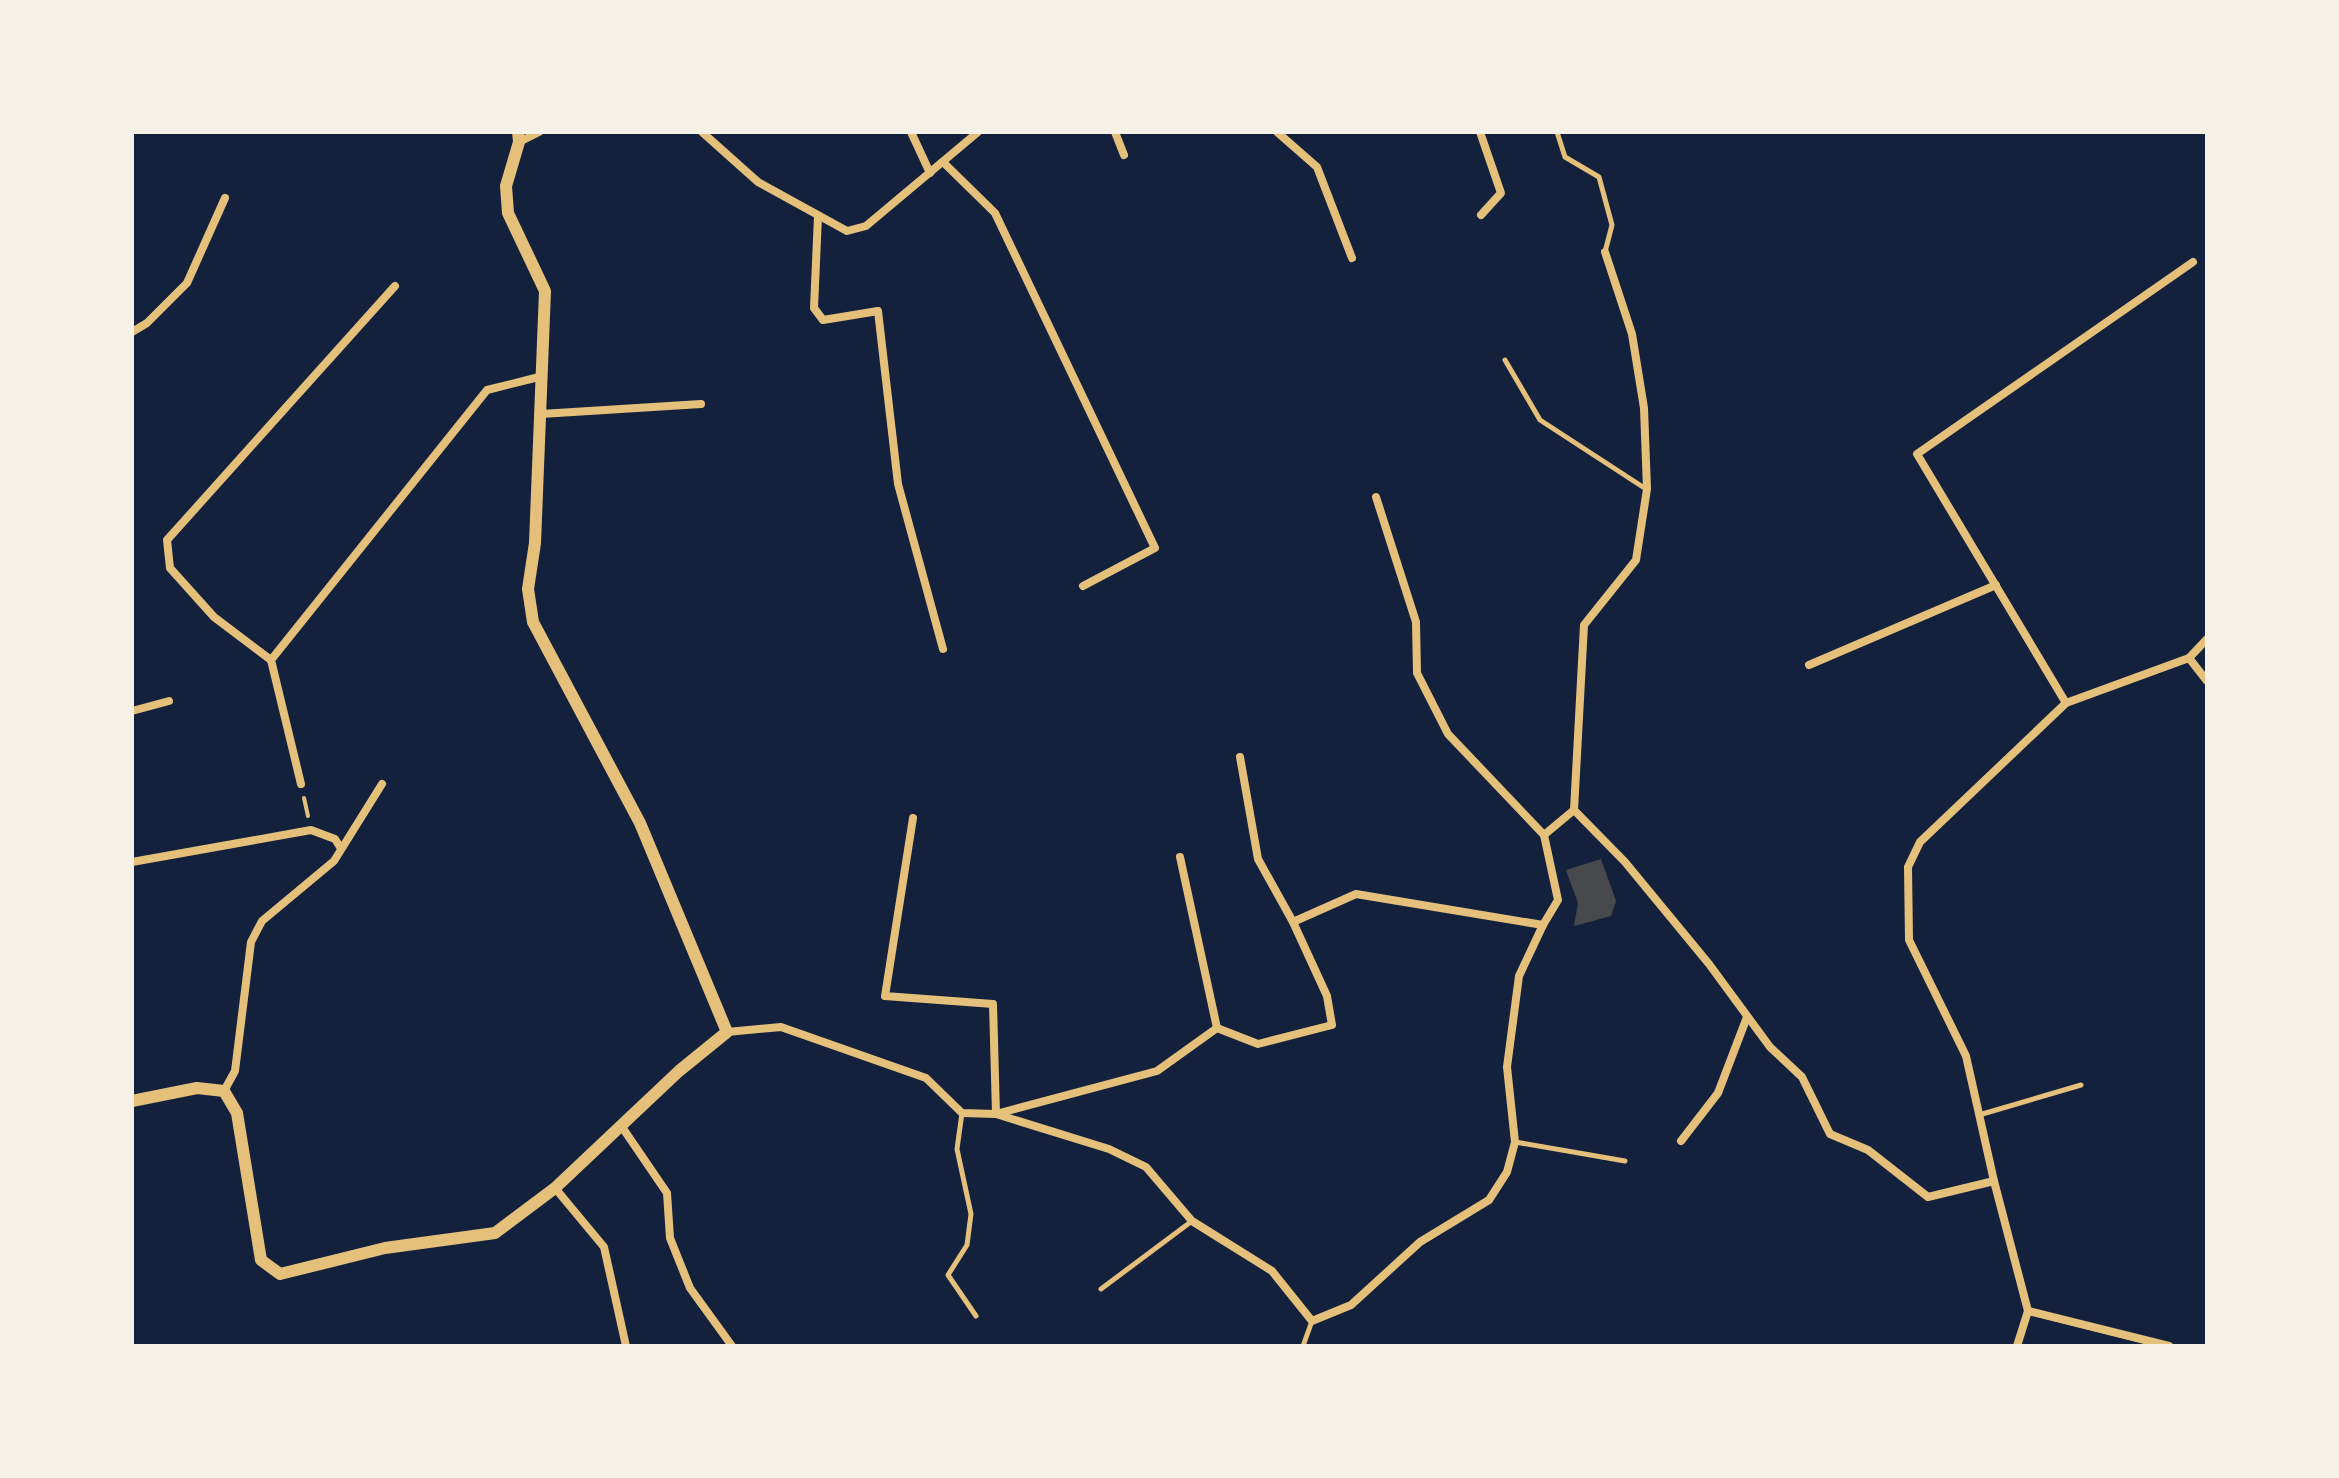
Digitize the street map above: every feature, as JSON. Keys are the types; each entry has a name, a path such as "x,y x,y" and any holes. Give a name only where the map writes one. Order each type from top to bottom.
{"street":[{"path":"539,132 518,137 506,186 508,213 545,291 535,543 528,589 533,622 640,823 727,1032"},
{"path":"702,132 758,182 847,231 866,226 978,132"},
{"path":"911,132 930,173"},
{"path":"1115,132 1124,155"},
{"path":"1277,132 1317,167 1352,258"},
{"path":"1480,132 1501,193 1481,215"},
{"path":"943,162 995,213 1155,548 1083,586"},
{"path":"132,332 147,323 187,283 225,198"},
{"path":"818,216 814,308 823,320 878,311 898,484 943,649"},
{"path":"1544,835 1574,810 1584,625 1636,560 1647,489 1644,408 1634,348 1605,252"},
{"path":"2066,703 1917,454 2193,262"},
{"path":"301,784 271,660 214,617 170,568 167,540 395,286"},
{"path":"271,660 487,390 543,376"},
{"path":"541,414 701,404"},
{"path":"224,1091 237,1113 261,1260 280,1274 385,1248 495,1233 555,1188 679,1071 727,1032 781,1027 926,1078 962,1113 996,1114 1109,1149 1146,1167 1192,1221 1272,1271 1312,1321 1351,1305 1420,1242 1489,1200 1507,1172 1515,1142 1507,1067 1519,976 1558,900 1544,835 1448,734 1417,673 1416,622 1376,497"},
{"path":"1809,665 1996,585"},
{"path":"2017,1346 2028,1311 1966,1056 1909,940 1908,867 1920,842 2066,703 2189,658 2207,639"},
{"path":"2189,658 2207,681"},
{"path":"132,711 169,701"},
{"path":"1217,1028 1258,1044 1332,1025 1327,996 1293,922 1258,859 1240,757"},
{"path":"224,1091 235,1071 251,942 262,921 334,861 382,784"},
{"path":"1574,810 1625,862 1709,964 1770,1047 1802,1077 1830,1134 1868,1150 1928,1197 1994,1181"},
{"path":"913,818 885,996 993,1004 996,1114"},
{"path":"132,862 311,830 335,839 340,847"},
{"path":"1180,857 1217,1028"},
{"path":"1293,922 1356,894 1543,925"},
{"path":"1681,1141 1718,1093 1747,1017"},
{"path":"996,1114 1157,1071 1217,1028"},
{"path":"132,1101 197,1088 224,1091"},
{"path":"622,1127 667,1193 670,1238 690,1288 732,1346"},
{"path":"555,1188 604,1247 626,1346"},
{"path":"2028,1311 2169,1346"}],"lane":[{"path":"1557,132 1565,157 1599,177 1612,225 1605,252"},
{"path":"1505,360 1540,420 1647,489"},
{"path":"1979,1115 2081,1085"},
{"path":"962,1113 957,1149 971,1214 967,1245 948,1275 976,1316"},
{"path":"1515,1142 1625,1161"},
{"path":"1101,1289 1192,1221"},
{"path":"1303,1346 1312,1321"}],"path":[{"path":"301,784 311,830"}],"building":[{"path":"1601,859 1616,901 1611,916 1574,926 1578,903 1566,870"}]}
